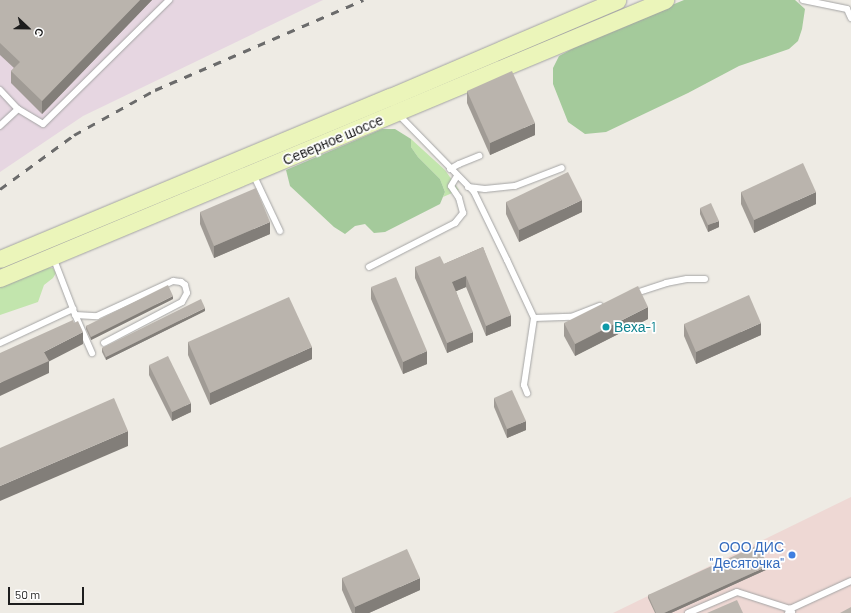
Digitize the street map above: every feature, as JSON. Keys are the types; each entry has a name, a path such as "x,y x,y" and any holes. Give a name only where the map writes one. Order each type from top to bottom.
{"main road":[{"name":"Северное шоссе","path":"0,259 390,97 617,0"},
{"name":"Северное шоссе","path":"0,278 253,174 665,0"},
{"path":"390,97 396,113"},
{"path":"46,240 53,257"}],"lane":[{"path":"0,90 18,109 43,124 169,0"},
{"path":"803,0 847,9 851,18"},
{"path":"0,126 18,109"},
{"path":"396,113 474,192 534,318 524,385 527,393"},
{"path":"450,169 479,156"},
{"path":"468,187 485,189 514,186 562,168"},
{"path":"253,174 280,231"},
{"path":"369,267 455,223 463,213 459,198 451,186 457,176"},
{"path":"53,257 74,312 92,353"},
{"path":"626,296 666,283 687,279 705,279"},
{"path":"0,343 74,312 97,316 172,281 182,282 185,285 187,294 182,302 104,343"},
{"path":"534,318 571,317 605,304"},
{"path":"688,613 737,592 790,612 851,581"}],"shaded area":[{"path":"0,0 323,0 83,116 0,172"},
{"name":"ООО ДИС \"Десяточка\"","path":"851,497 851,613 613,613"}],"green space":[{"path":"684,0 795,0 805,9 802,29 798,41 789,49 739,66 688,93 606,132 585,134 568,122 553,84 553,68 559,56 594,37"},
{"path":"382,129 395,129 411,139 411,147 418,157 440,179 445,192 440,204 385,232 374,233 365,224 355,226 345,234 334,227 290,186 286,170"},
{"path":"411,139 445,170 459,190 443,197 445,192 440,179 418,157 411,147"},
{"path":"44,267 53,268 56,273 53,278 44,285 38,302 0,315 0,284"}],"building":[{"path":"0,0 140,0 42,101 11,71 20,62 0,43"},
{"path":"512,71 535,123 490,143 467,91"},
{"path":"803,163 816,192 754,220 741,192"},
{"path":"568,172 582,200 519,230 506,202"},
{"path":"256,188 270,222 214,246 200,212"},
{"path":"711,203 719,221 708,225 700,208"},
{"path":"483,247 511,315 486,326 466,276 452,282 473,332 447,343 415,267 440,256 444,264"},
{"path":"396,277 427,351 403,362 371,287"},
{"path":"168,285 173,296 91,337 86,326"},
{"path":"638,286 648,307 575,344 564,323"},
{"path":"749,295 761,323 696,352 684,324"},
{"path":"289,297 312,347 210,393 188,342"},
{"path":"201,299 205,308 106,357 102,348"},
{"path":"73,320 74,323 78,321 83,332 44,352 49,361 0,383 0,353"},
{"path":"168,356 191,403 172,412 149,365"},
{"path":"512,390 526,421 507,429 494,398"},
{"path":"114,398 128,431 0,486 0,448"},
{"path":"758,545 768,566 664,613 656,613 648,595"},
{"path":"407,549 420,578 355,607 342,578"},
{"path":"737,600 743,613 707,613"},
{"path":"851,607 851,613 840,613"}],"railway":[{"path":"0,189 74,135 155,90 363,0"}],"place":[{"name":"Веха-1","path":"606,327"},
{"name":"ООО ДИС \"Десяточка\"","path":"792,555"}]}
